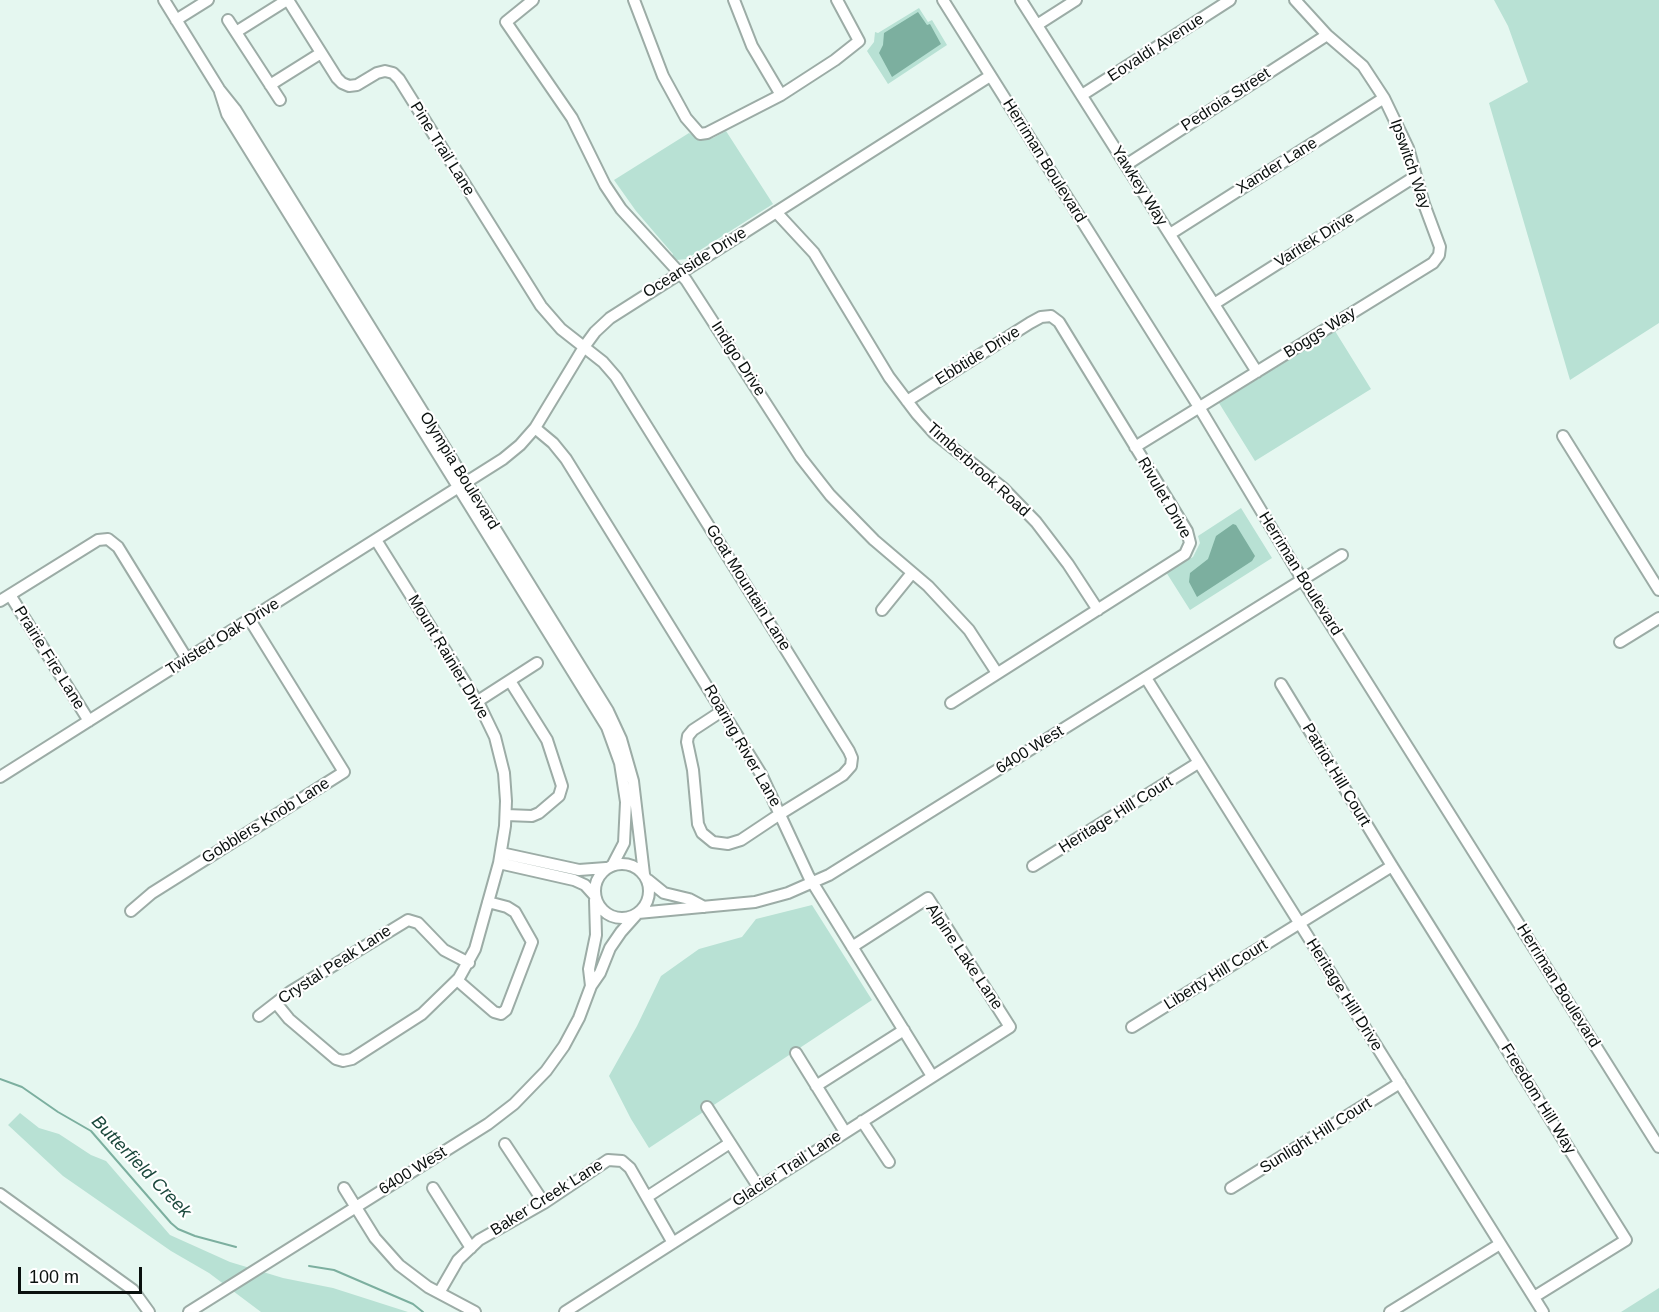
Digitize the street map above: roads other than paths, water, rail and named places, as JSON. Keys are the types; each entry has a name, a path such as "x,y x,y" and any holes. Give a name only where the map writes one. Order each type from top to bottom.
{"street":[{"name":"Olympia Boulevard","path":"164,0 219,89 235,110 599,713 612,739 623,777 627,815 624,843 609,867"},
{"path":"176,20 208,0"},
{"path":"236,32 288,0"},
{"name":"Pine Trail Lane","path":"288,0 337,78 346,85 357,85 381,72 389,72 396,76 541,306 561,329 584,346"},
{"name":"Indigo Drive","path":"533,0 506,22 572,118 605,185 621,208 680,273 808,467 830,495 928,586 969,630 997,673"},
{"path":"634,0 668,86 686,118 700,134 707,133 781,95 835,60 859,41 837,0"},
{"path":"734,0 752,46 781,95"},
{"name":"Herriman Boulevard","path":"943,0 1199,407 1302,579 1659,1147"},
{"name":"Yawkey Way","path":"1021,0 1257,372"},
{"path":"1037,25 1076,0"},
{"name":"Eovaldi Avenue","path":"1082,95 1230,0"},
{"name":"Ipswitch Way","path":"1295,0 1327,35 1363,66 1384,98 1404,139 1438,243 1439,255"},
{"path":"228,20 280,100"},
{"name":"Pedroia Street","path":"1126,165 1327,35"},
{"path":"270,85 321,53"},
{"name":"Oceanside Drive","path":"445,496 512,452 535,428 584,346 610,318 990,76"},
{"name":"Xander Lane","path":"1170,234 1384,98"},
{"name":"Varitek Drive","path":"1214,304 1416,176"},
{"name":"Timberbrook Road","path":"776,212 814,253 889,377 907,401 934,433 1003,488 1036,522 1068,564 1098,610"},
{"name":"Boggs Way","path":"1135,447 1433,264 1439,255"},
{"name":"Ebbtide Drive","path":"907,401 1030,323 1041,317 1051,316"},
{"name":"Rivulet Drive","path":"951,703 1185,554 1190,543 1187,531 1059,322 1051,316"},
{"name":"Goat Mountain Lane","path":"584,346 616,377 851,754 851,766 847,773 780,813 741,840 733,844 713,842 700,828 687,739 693,730 722,711"},
{"name":"Roaring River Lane","path":"535,428 563,453 765,781 813,883 932,1076"},
{"path":"1563,436 1659,590"},
{"name":"Olympia Boulevard","path":"463,485 601,698 615,724 633,781 645,876"},
{"name":"Twisted Oak Drive","path":"0,777 445,496"},
{"path":"5,598 98,540 108,539 118,547 187,659"},
{"name":"Mount Rainier Drive","path":"276,1003 289,1019 336,1059 346,1061 422,1014 457,980 469,963 478,942 500,858 506,815 505,789 501,758 490,726 478,701 376,540"},
{"name":"6400 West","path":"189,1312 488,1124 526,1093 564,1046 615,940 638,913 755,902 813,883 848,864 1342,555"},
{"path":"882,610 912,573"},
{"name":"Prairie Fire Lane","path":"5,598 89,721"},
{"path":"1620,642 1659,618"},
{"name":"Gobblers Knob Lane","path":"131,911 152,893 344,772 250,620"},
{"path":"478,701 537,663"},
{"name":"Heritage Hill Drive","path":"1146,678 1543,1312"},
{"path":"506,815 532,816 539,813 559,796 562,786 547,740 510,681"},
{"name":"Patriot Hill Court","path":"1281,684 1392,866"},
{"name":"Heritage Hill Court","path":"1033,866 1198,763"},
{"path":"500,858 579,870 628,864 645,876 649,894 646,905 638,913 627,918 610,915 601,908 585,885 500,858"},
{"name":"Liberty Hill Court","path":"1132,1027 1392,866"},
{"name":"Freedom Hill Way","path":"1392,866 1626,1240 1534,1297"},
{"path":"595,897 596,880 609,867"},
{"name":"6400 West","path":"645,876 662,893 689,899 704,907"},
{"name":"6400 West","path":"591,986 590,969 596,935 595,897"},
{"name":"Alpine Lake Lane","path":"852,947 928,898 1010,1026"},
{"path":"457,980 494,1012 501,1014 508,1007 532,942 513,910 488,902"},
{"name":"Crystal Peak Lane","path":"260,1016 276,1003 408,920 418,922 444,950 469,963"},
{"name":"Glacier Trail Lane","path":"565,1312 1010,1026"},
{"path":"816,1086 904,1030"},
{"path":"796,1053 845,1132"},
{"name":"Sunlight Hill Court","path":"1231,1188 1400,1083"},
{"path":"707,1107 759,1188"},
{"path":"862,1121 889,1162"},
{"path":"647,1197 730,1143"},
{"path":"505,1144 544,1203"},
{"name":"Baker Creek Lane","path":"439,1293 458,1260 479,1240 544,1203 608,1160 622,1161 630,1168 673,1243"},
{"path":"344,1188 375,1238 394,1260 416,1279 475,1312"},
{"path":"433,1188 471,1248"},
{"path":"0,1194 133,1290 150,1312"},
{"path":"1390,1312 1500,1244"}],"waterway":[{"name":"Butterfield Creek","path":"0,1079 22,1087 91,1131 178,1229 236,1247"},
{"name":"Butterfield Creek","path":"309,1266 334,1270 413,1304 423,1312"}]}
